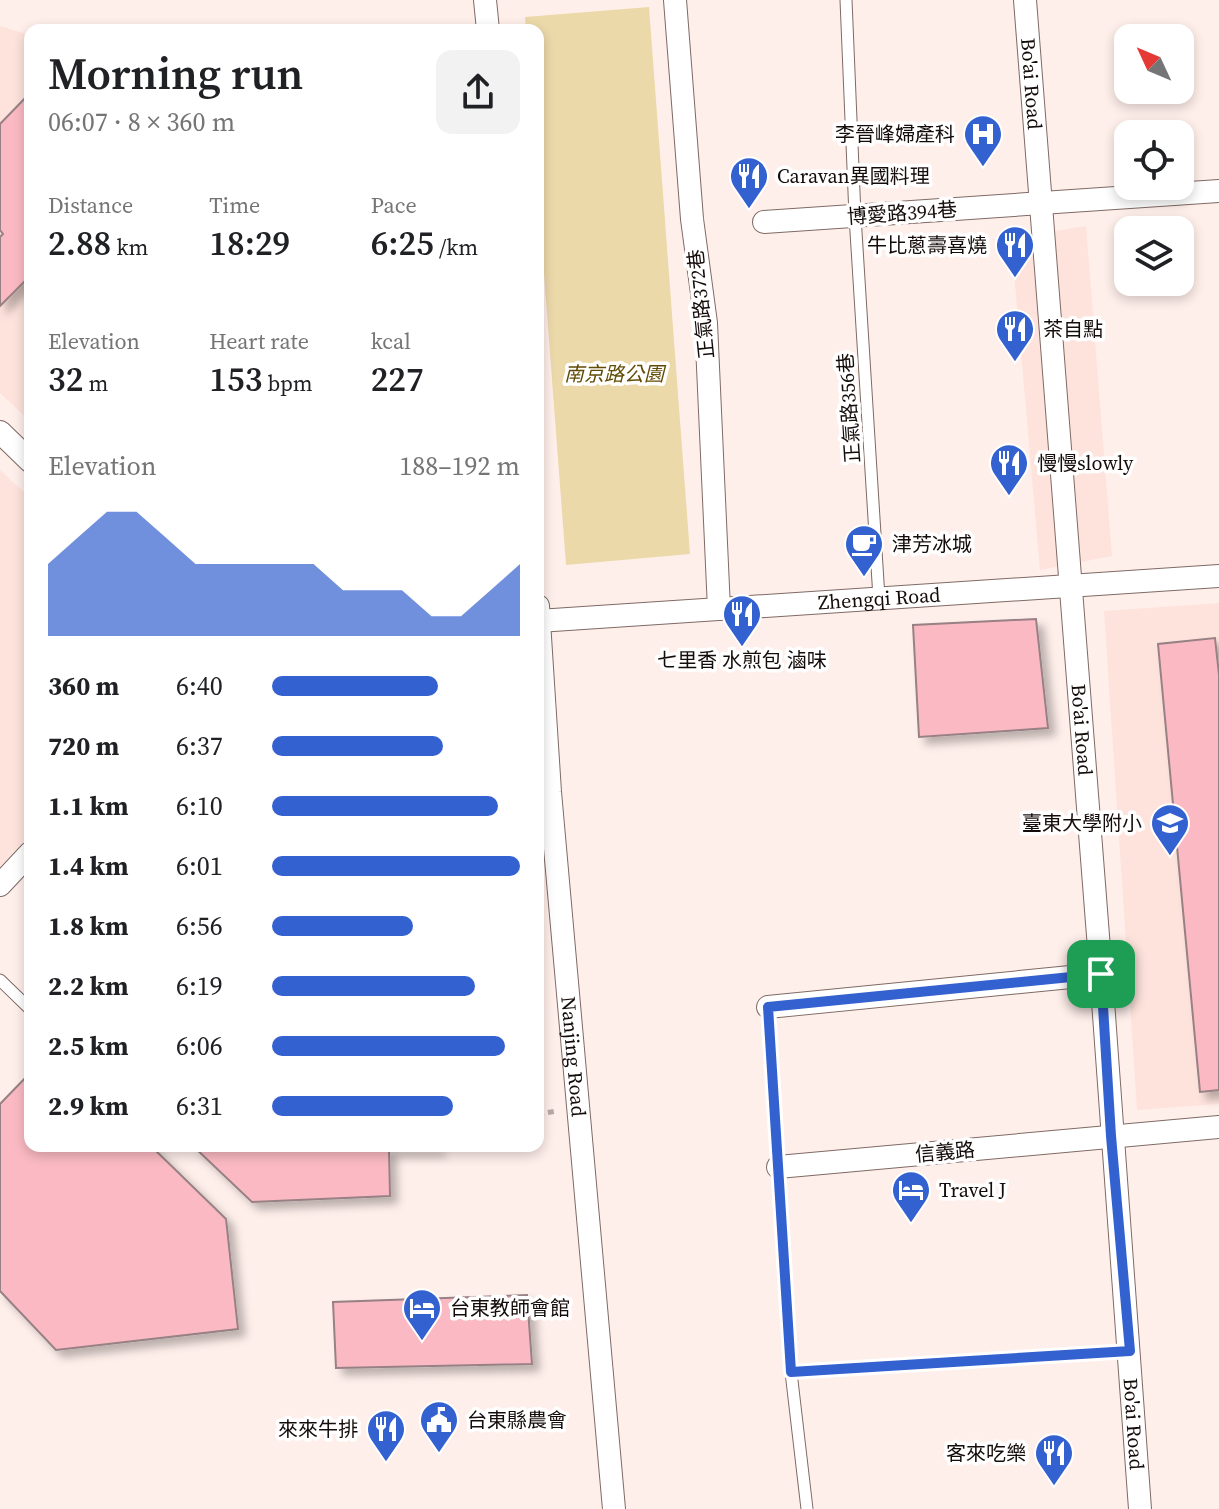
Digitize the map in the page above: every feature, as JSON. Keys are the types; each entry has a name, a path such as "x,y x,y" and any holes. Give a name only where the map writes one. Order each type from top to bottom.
{"street":[{"path":"485,0 487,24"},
{"name":"正氣路372巷","path":"675,0 692,219 706,323 719,609"},
{"name":"Bo'ai Road","path":"1025,0 1140,1509"},
{"name":"博愛路394巷","path":"764,222 1219,191"},
{"path":"0,432 24,455"},
{"name":"Zhengqi Road","path":"544,616 719,609 1219,576"},
{"name":"Nanjing Road","path":"544,704 614,1509"},
{"path":"0,885 24,859"},
{"path":"768,1007 1101,974"},
{"name":"信義路","path":"778,1167 1219,1127"}],"lane":[{"name":"正氣路356巷","path":"846,0 855,216 879,598"},
{"path":"0,980 24,1003"},
{"path":"768,1007 791,1372 807,1509"},
{"path":"791,1372 1130,1351"}],"shaded area":[{"path":"0,26 24,33 24,415 0,393"},
{"path":"1086,226 1112,556 1040,570 1011,238"},
{"path":"0,470 24,492 24,841 0,867"},
{"name":"臺東大學附小","path":"1219,603 1219,1104 1137,1110 1104,611"}],"green space":[{"name":"南京路公園","path":"649,7 690,554 566,565 544,274 544,24 526,24 525,17"}],"building":[{"path":"24,99 24,282 0,306 0,237 3,234 0,230 0,124"},
{"path":"1036,619 1048,728 919,737 913,625"},
{"path":"1215,638 1219,675 1219,1090 1200,1092 1158,644"},
{"path":"24,1079 24,1152 157,1152 226,1219 238,1329 56,1350 0,1291 0,1104"},
{"path":"199,1152 389,1152 390,1196 252,1202"},
{"path":"527,1295 532,1364 336,1368 333,1302"}],"place":[{"name":"李晉峰婦產科","path":"983,168"},
{"name":"Caravan異國料理","path":"749,210"},
{"name":"牛比蔥壽喜燒","path":"1015,279"},
{"name":"茶自點","path":"1015,363"},
{"name":"慢慢slowly","path":"1009,497"},
{"name":"津芳冰城","path":"864,578"},
{"name":"七里香 水煎包 滷味","path":"742,648"},
{"name":"臺東大學附小","path":"1170,857"},
{"name":"Travel J","path":"911,1224"},
{"name":"台東教師會館","path":"422,1342"},
{"name":"台東縣農會","path":"439,1454"},
{"name":"來來牛排","path":"386,1463"},
{"name":"客來吃樂","path":"1054,1487"}],"route":[{"path":"1101,974 1111,1136 1130,1351 791,1372 768,1007 1101,974"}]}
